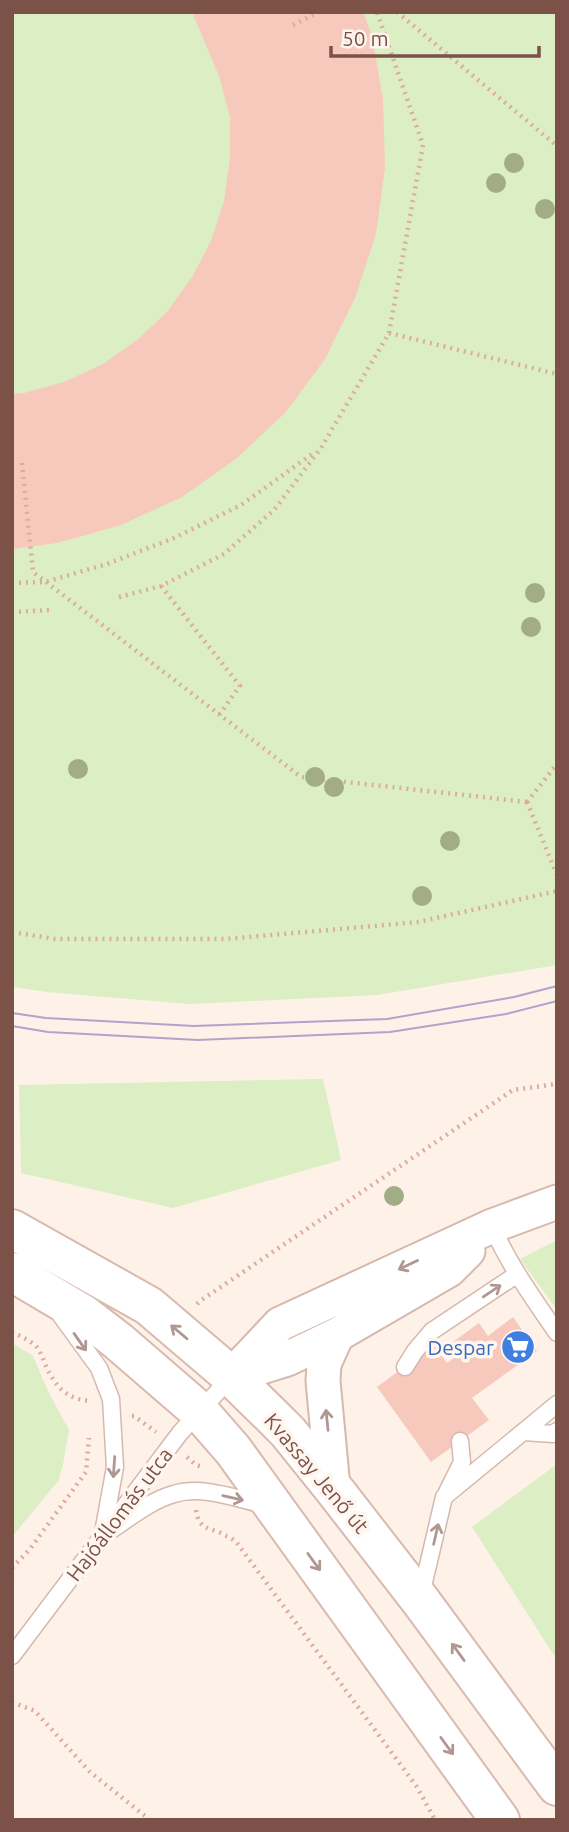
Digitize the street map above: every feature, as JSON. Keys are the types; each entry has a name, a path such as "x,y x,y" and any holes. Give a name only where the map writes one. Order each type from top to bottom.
{"main road":[{"name":"Kvassay Jenő út","path":"12,1230 149,1306 231,1376 288,1432 420,1600 557,1786"},
{"path":"27,1280 92,1321 199,1411 233,1450 500,1820"}],"street":[{"name":"Hajóállomás utca","path":"231,1376 280,1324 492,1226 557,1202"},
{"name":"Hajóállomás utca","path":"231,1376 287,1359 337,1335 449,1270 492,1226"},
{"path":"333,1488 323,1381 324,1364 337,1335"}],"lane":[{"path":"492,1226 516,1275 557,1333"},
{"path":"405,1367 432,1331 516,1275"},
{"path":"27,1280 99,1368 111,1399 115,1467 102,1536"},
{"name":"Hajóállomás utca","path":"12,1656 172,1444 231,1376"},
{"path":"444,1497 557,1404"},
{"path":"524,1432 553,1434 557,1431"},
{"path":"420,1600 444,1497 462,1462 460,1441"},
{"path":"102,1536 144,1508 175,1493 211,1493 274,1507"}],"path":[{"path":"293,25 319,12"},
{"path":"119,597 162,586 224,554 274,510 321,448 389,333 424,145 377,12"},
{"path":"397,12 557,146"},
{"path":"389,333 557,373"},
{"path":"12,583 45,582 107,564 174,538 241,505 321,448"},
{"path":"22,463 33,572 300,777 527,802"},
{"path":"162,586 240,685 219,715"},
{"path":"12,612 50,610"},
{"path":"527,802 557,764"},
{"path":"527,802 557,874"},
{"path":"12,932 55,939 240,938 418,922 557,891"},
{"path":"200,1301 513,1090 557,1084"},
{"path":"12,1332 36,1347 52,1380 60,1389 73,1398 88,1402"},
{"path":"12,1568 30,1549 86,1472 91,1418 134,1416 196,1465"},
{"path":"197,1519 203,1526 228,1536 237,1543 417,1787 435,1820"},
{"path":"12,1702 35,1711 90,1772 150,1820"}],"green space":[{"path":"12,12 557,12 557,965 377,995 189,1004 12,987"},
{"path":"323,1079 341,1160 173,1208 21,1173 19,1085"},
{"path":"557,1240 557,1310 520,1259"},
{"path":"12,1343 33,1356 69,1430 58,1481 12,1537"},
{"path":"557,1464 557,1660 472,1527"}],"building":[{"path":"192,12 363,12 372,35 383,100 385,168 376,234 355,298 325,359 286,412 237,458 182,497 121,525 57,543 12,549 12,394 64,382 103,364 137,340 167,312 192,277 211,241 224,201 230,157 230,117 219,76"},
{"path":"513,1317 537,1351 472,1398 489,1420 431,1462 377,1387 434,1345 447,1363 454,1358 446,1347 479,1323 488,1336"}],"tram line":[{"path":"12,1013 46,1018 194,1026 387,1019 514,997 557,986"},
{"path":"12,1026 48,1032 198,1040 390,1032 506,1014 557,1001"}],"place":[{"name":"Despar","path":"518,1347"}]}
